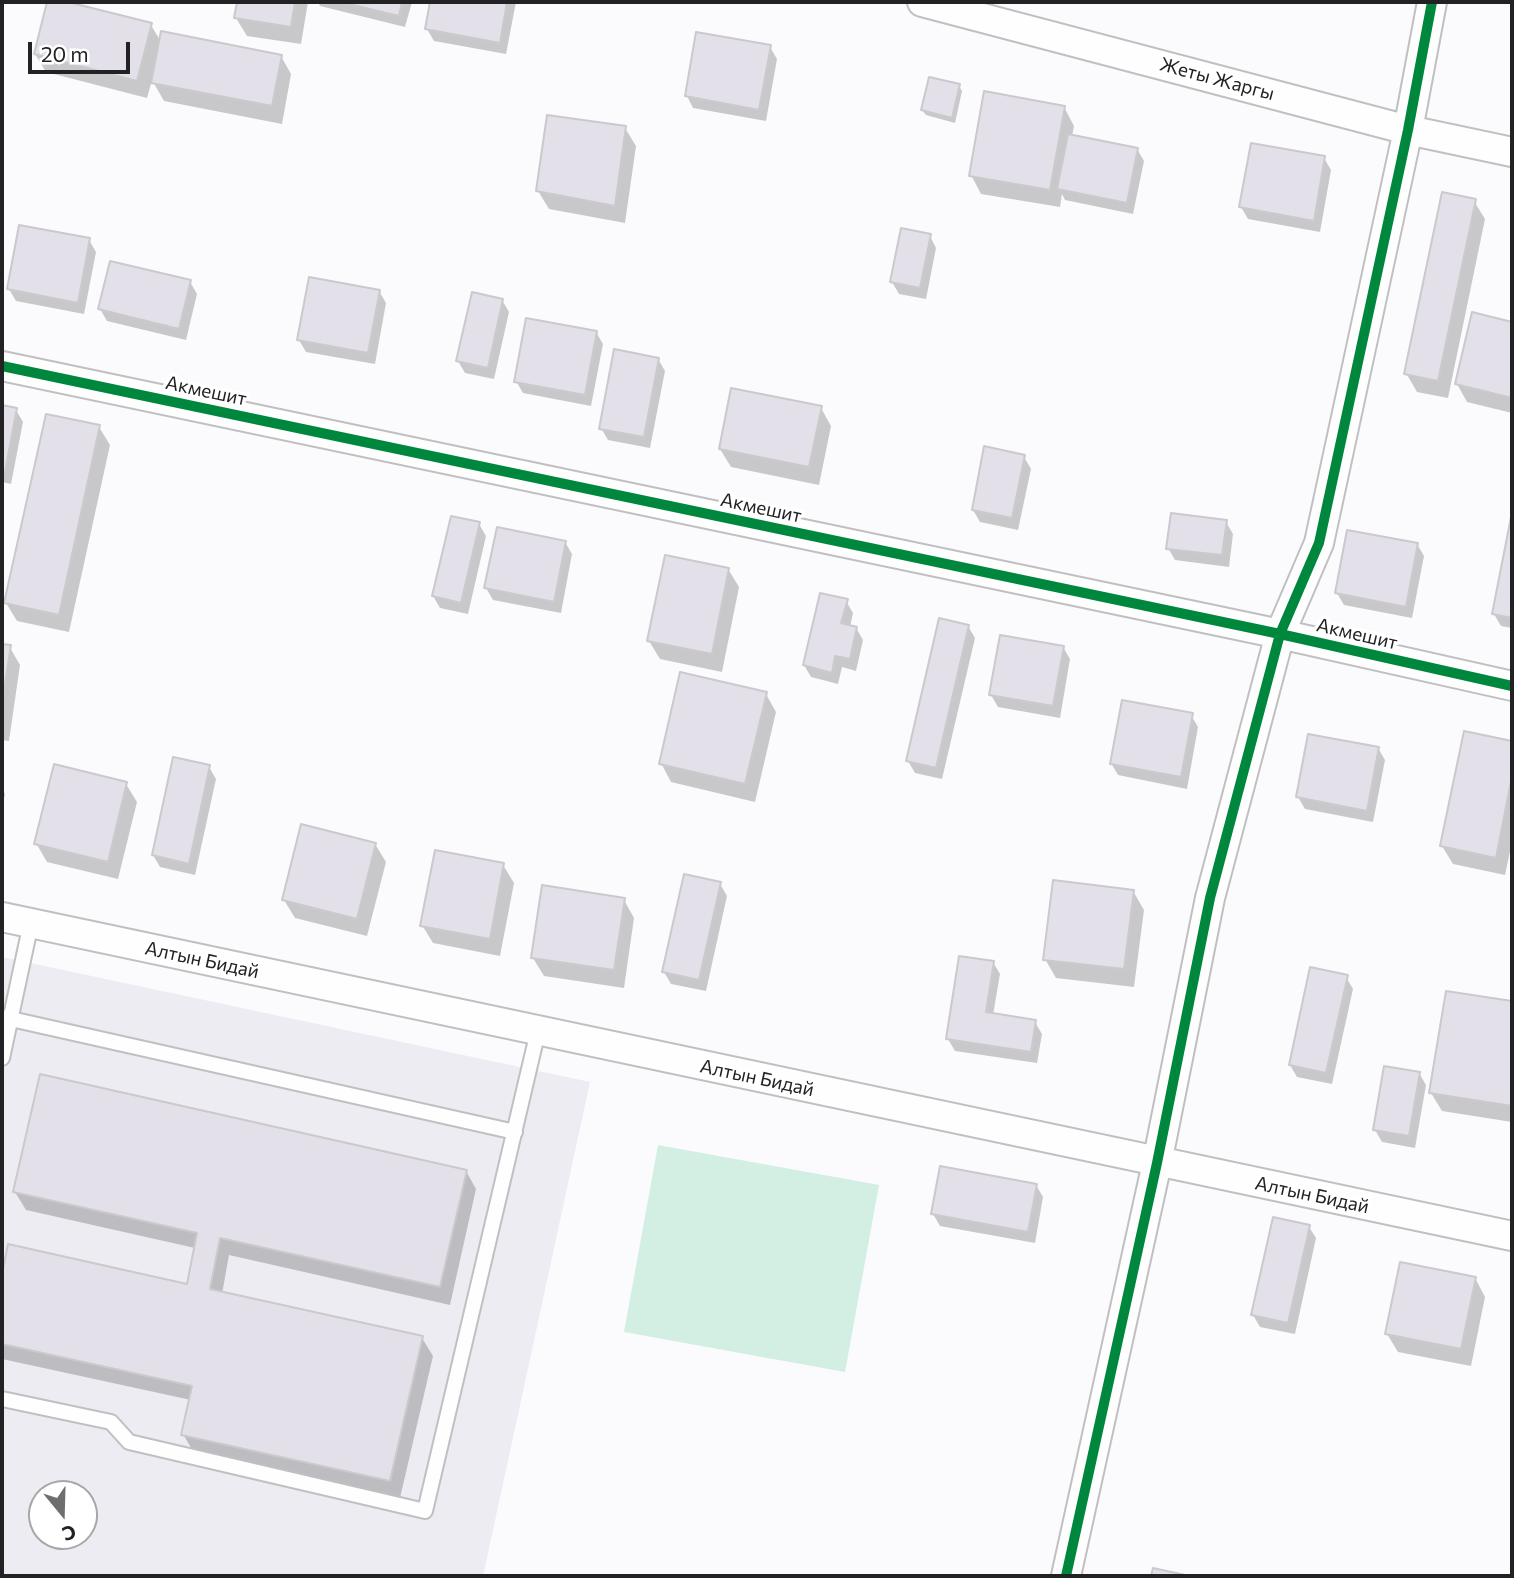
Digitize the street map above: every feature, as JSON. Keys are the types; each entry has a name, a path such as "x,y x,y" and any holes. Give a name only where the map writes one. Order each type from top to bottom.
{"street":[{"name":"Жеты Жаргы","path":"922,2 1408,130 1512,152"},
{"path":"1066,1576 1157,1163 1210,898 1280,634 1319,543 1408,130 1432,2"},
{"name":"Акмешит","path":"2,366 1280,634 1512,686"},
{"name":"Алтын Бидай","path":"2,917 1512,1236"}],"lane":[{"path":"2,1058 6,1018 31,923"},
{"path":"6,1018 515,1132"},
{"path":"2,1399 111,1422 129,1442 425,1511 538,1031"}],"shaded area":[{"path":"2,957 590,1082 483,1576 2,1576"}],"green space":[{"path":"658,1145 879,1185 845,1372 624,1332"}],"building":[{"path":"47,2 68,2 152,23 137,81 34,54"},
{"path":"237,2 295,2 291,27 234,18"},
{"path":"341,2 402,2 399,16"},
{"path":"430,2 507,2 500,43 425,29"},
{"path":"161,31 282,55 272,106 151,83"},
{"path":"696,32 771,45 759,110 685,96"},
{"path":"929,77 960,84 952,118 921,110"},
{"path":"984,91 1065,106 1050,190 969,176"},
{"path":"547,115 626,126 615,206 536,191"},
{"path":"1068,134 1138,148 1127,203 1057,189"},
{"path":"1251,143 1325,156 1314,221 1239,207"},
{"path":"1442,192 1476,199 1438,381 1404,374"},
{"path":"19,225 90,238 78,303 7,289"},
{"path":"901,228 931,234 920,288 890,282"},
{"path":"110,261 191,280 179,329 98,309"},
{"path":"309,277 380,290 368,353 297,340"},
{"path":"472,292 503,299 488,368 456,361"},
{"path":"1472,312 1512,322 1512,398 1455,384"},
{"path":"526,318 597,331 585,395 514,382"},
{"path":"614,349 659,358 644,437 599,429"},
{"path":"731,388 822,406 809,467 719,449"},
{"path":"2,405 17,408 5,472 2,472"},
{"path":"46,414 100,425 59,615 4,603"},
{"path":"984,446 1025,455 1012,518 972,510"},
{"path":"1512,512 1512,618 1492,614"},
{"path":"1171,513 1227,520 1222,555 1166,549"},
{"path":"451,516 480,522 461,603 432,596"},
{"path":"497,527 566,541 554,602 484,588"},
{"path":"1347,530 1418,543 1406,607 1335,593"},
{"path":"665,555 729,568 712,654 647,641"},
{"path":"820,593 848,599 841,623 857,627 850,659 835,656 832,673 803,665"},
{"path":"939,618 969,625 936,768 906,761"},
{"path":"1000,635 1064,646 1053,706 989,695"},
{"path":"2,644 11,645 2,704"},
{"path":"680,672 767,692 745,784 659,764"},
{"path":"1122,700 1193,713 1181,777 1110,764"},
{"path":"1464,731 1512,741 1512,776 1496,858 1440,846"},
{"path":"1308,734 1379,747 1367,811 1296,797"},
{"path":"173,757 210,765 189,864 152,855"},
{"path":"54,764 127,782 108,862 34,844"},
{"path":"301,824 376,843 357,919 282,900"},
{"path":"435,850 504,863 490,939 420,926"},
{"path":"684,874 721,882 699,980 662,972"},
{"path":"1053,880 1134,890 1124,969 1043,960"},
{"path":"542,885 625,898 614,970 531,958"},
{"path":"959,956 994,961 986,1012 1036,1020 1031,1052 946,1039"},
{"path":"1310,967 1348,975 1326,1073 1289,1065"},
{"path":"1446,991 1512,1001 1512,1106 1429,1093"},
{"path":"1384,1066 1420,1072 1409,1136 1373,1130"},
{"path":"40,1074 467,1170 440,1287 220,1238 210,1289 423,1336 390,1481 181,1435 192,1386 2,1344 2,1274 8,1244 187,1284 197,1233 13,1192"},
{"path":"940,1166 1037,1184 1028,1232 931,1214"},
{"path":"1273,1217 1310,1225 1288,1323 1251,1315"},
{"path":"1400,1262 1476,1277 1461,1349 1385,1334"},
{"path":"1153,1568 1190,1576 1151,1576"}],"cycle path":[{"path":"1066,1576 1157,1163 1210,898 1280,634 1319,543 1408,130 1432,2"},
{"path":"2,366 1280,634 1512,686"}]}
